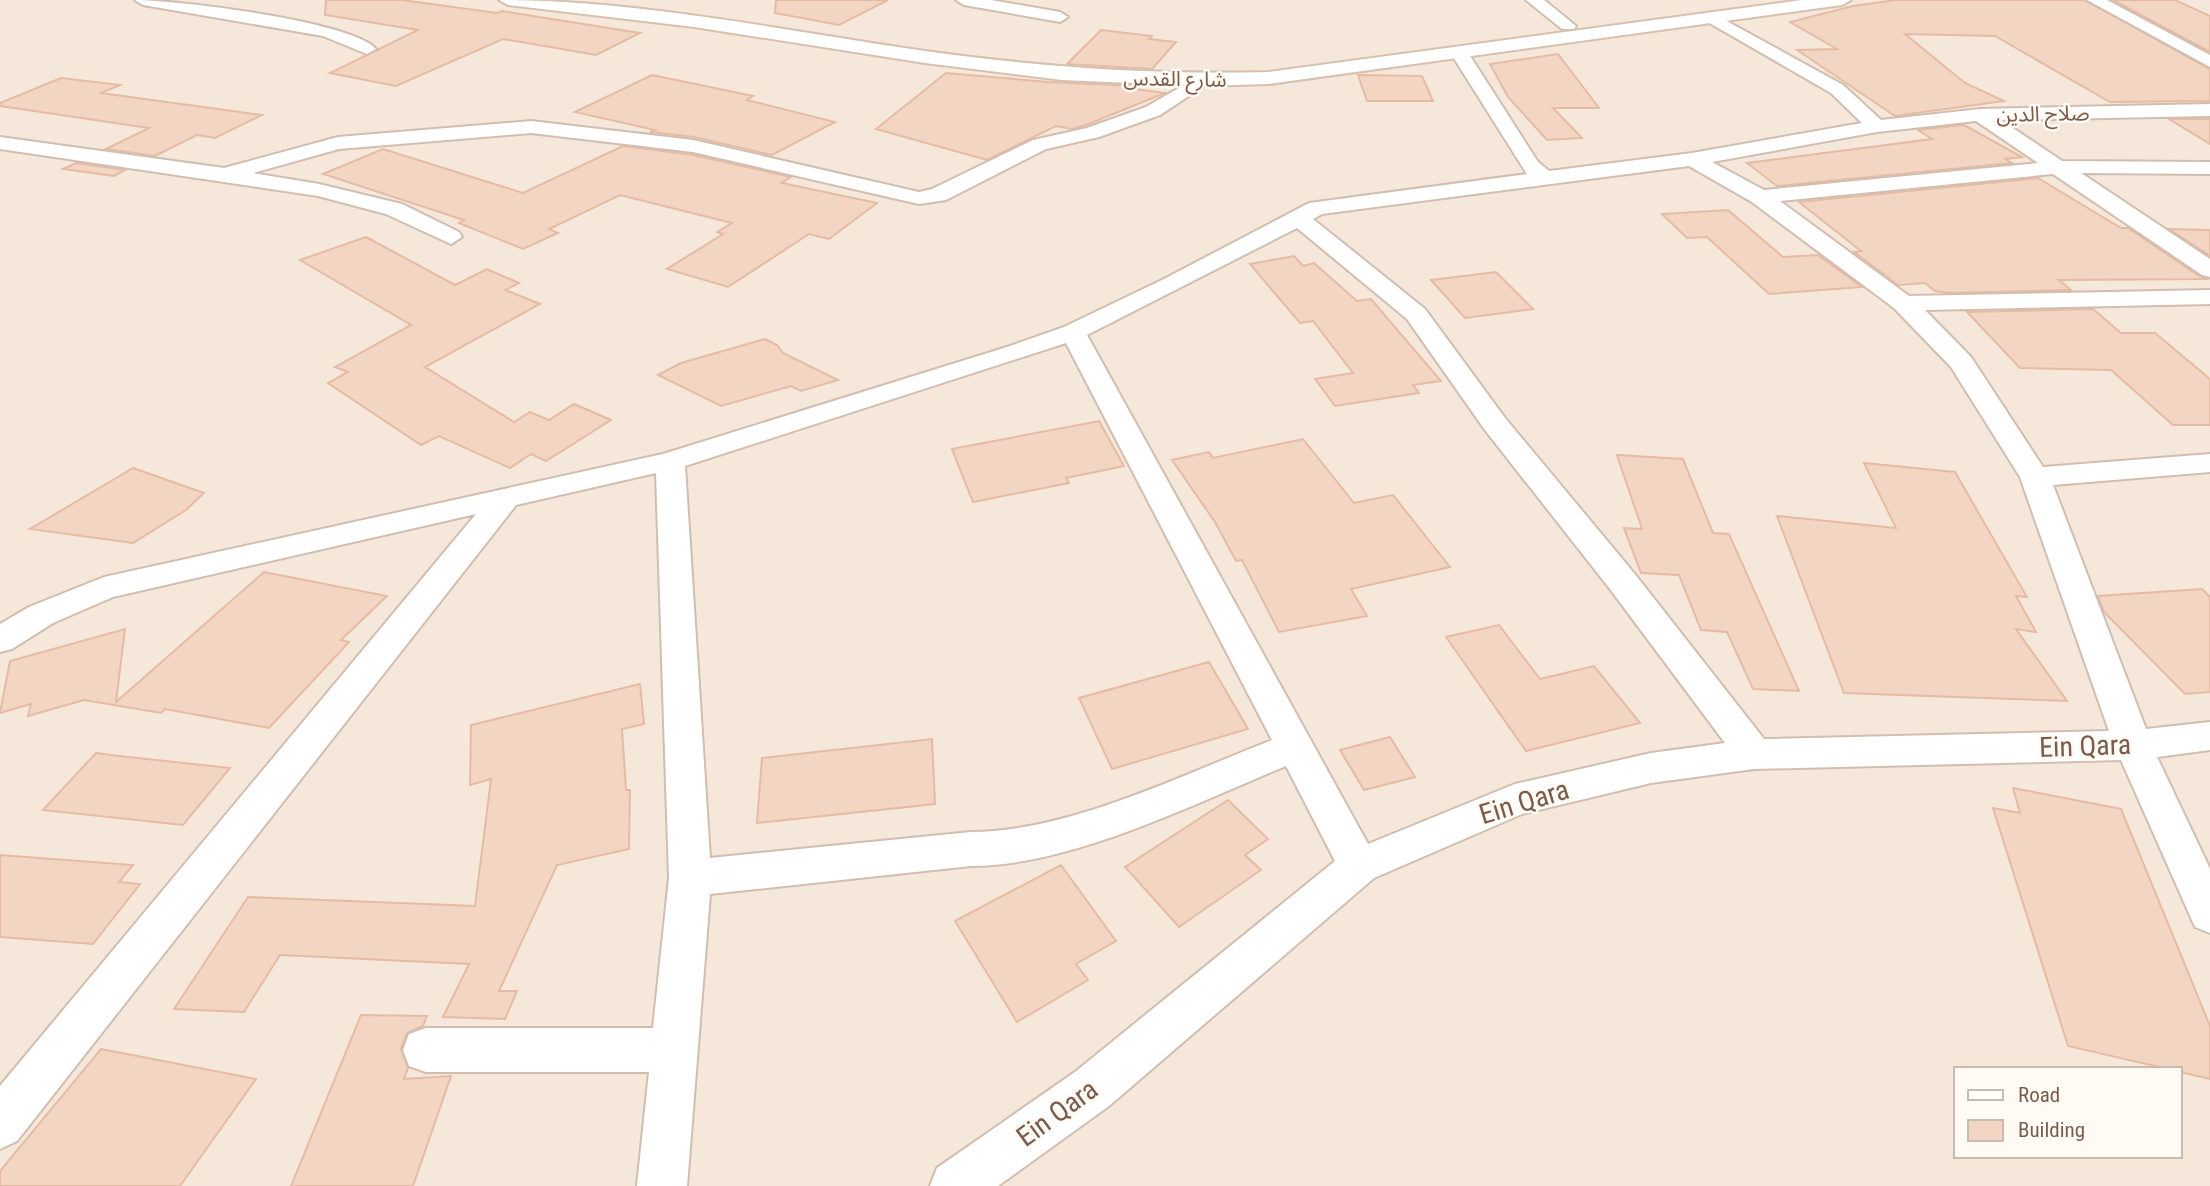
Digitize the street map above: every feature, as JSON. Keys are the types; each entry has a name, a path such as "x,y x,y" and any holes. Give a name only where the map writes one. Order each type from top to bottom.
{"main road":[{"name":"شارع القدس","path":"508,0 717,25 938,61 1065,76 1198,82 1269,78 1459,52 1704,13 1754,0"},
{"name":"شارع القدس","path":"601,0 1064,62 1194,69 1308,61 1568,26 1842,0"},
{"path":"717,25 742,17"}],"street":[{"path":"143,0 327,32 367,49"},
{"path":"964,0 1060,17"},
{"path":"1534,0 1568,26"},
{"path":"2095,0 2210,62"},
{"path":"1704,13 1837,89 1877,126"},
{"path":"1459,52 1530,166 1544,178"},
{"path":"224,174 338,143 531,127 693,146 919,198 938,195 1040,144 1092,134 1153,111 1198,82"},
{"name":"صلاح الدين","path":"0,640 41,615 104,588 670,461 1073,332 1300,219 1317,208 1692,159 1877,126 1980,115 2210,110"},
{"path":"1980,115 2210,270"},
{"path":"0,143 319,190 394,209 451,237"},
{"path":"1692,159 1759,197 1903,303 1937,334 1962,363 2035,477 2133,745 2210,914"},
{"path":"1759,197 2060,167 2210,168"},
{"path":"1300,219 1416,314 1495,425 1614,571 1754,754"},
{"path":"1903,303 2210,297"},
{"path":"1073,332 1359,866"},
{"path":"662,1186 690,878 670,461"},
{"path":"2035,477 2210,463"},
{"path":"0,1124 504,500"},
{"name":"Ein Qara","path":"955,1186 1092,1089 1359,866 1515,800 1650,768 1754,754 2133,745 2210,736"},
{"path":"690,878 971,849 1007,849 1101,823 1296,747"},
{"path":"426,1050 674,1050"}],"shaded area":[{"path":"0,0 2210,0 2210,1186 0,1186"}],"building":[{"path":"326,0 402,0 497,13 502,11 640,33 596,55 503,39 396,86 330,73 418,30 325,15"},
{"path":"776,0 888,0 839,25 775,13"},
{"path":"1896,0 2085,0 2210,69 2210,101 2110,102 1995,36 1905,34 1965,83 2004,101 1895,116 1797,50 1837,49 1790,22 1853,6"},
{"path":"2113,0 2175,0 2210,16 2210,52"},
{"path":"1101,30 1152,36 1149,39 1176,42 1152,69 1067,64"},
{"path":"1558,54 1599,108 1553,108 1582,138 1547,140 1508,97 1490,64"},
{"path":"946,73 1137,86 1135,89 1165,93 1086,125 1072,129 1056,126 987,160 876,129"},
{"path":"652,75 753,96 747,100 835,122 772,155 694,137 650,132 655,130 575,112"},
{"path":"1358,75 1422,76 1433,101 1367,101"},
{"path":"61,78 120,85 101,93 262,115 215,138 197,135 155,156 106,149 149,128 0,106 0,103"},
{"path":"2169,119 2210,119 2210,144"},
{"path":"1964,125 2022,157 2005,159 2012,163 1777,186 1747,163 1932,139 1918,130"},
{"path":"623,146 693,155 791,177 782,183 877,203 829,239 809,234 728,287 667,269 723,234 717,232 732,223 620,195 549,229 558,233 523,249 459,223 464,220 323,174 383,149 523,193"},
{"path":"76,163 125,170 114,176 63,169"},
{"path":"2038,178 2121,228 2128,228 2201,277 2209,279 2059,280 2071,290 1948,293 1935,291 1925,283 1898,285 1854,252 1861,251 1799,202"},
{"path":"1728,210 1783,257 1818,255 1862,287 1769,294 1707,237 1687,238 1662,214"},
{"path":"2169,229 2210,230 2210,256"},
{"path":"366,237 455,285 487,269 519,283 505,290 540,304 425,367 514,422 530,412 549,420 574,404 611,420 546,461 531,454 510,468 439,436 421,445 328,383 348,372 335,367 411,325 300,260"},
{"path":"1294,256 1303,266 1314,263 1357,301 1371,299 1441,381 1413,385 1419,393 1335,406 1315,379 1353,373 1313,321 1300,323 1250,264"},
{"path":"1496,272 1533,309 1465,318 1431,280"},
{"path":"2093,309 2121,333 2155,333 2210,379 2210,425 2173,425 2111,370 2020,368 1967,312"},
{"path":"765,339 777,345 783,353 838,380 801,391 791,386 721,406 658,375 681,363"},
{"path":"1099,421 1124,466 1066,478 1069,483 973,502 952,449"},
{"path":"1303,439 1354,503 1393,495 1450,567 1351,589 1367,616 1279,632 1242,560 1236,561 1215,522 1172,460 1209,452 1213,458"},
{"path":"1617,455 1683,459 1713,533 1729,534 1799,691 1753,689 1727,632 1701,630 1679,575 1641,573 1624,528 1642,529"},
{"path":"1864,463 1955,472 2027,597 2016,596 2036,632 2016,629 2067,701 1844,693 1777,516 1896,528"},
{"path":"133,468 204,493 186,510 133,543 30,529"},
{"path":"264,572 387,596 341,640 349,642 269,728 165,709 161,713 84,700 28,716 31,704 0,713 10,661 125,629 116,702"},
{"path":"2202,589 2210,597 2210,692 2185,694 2104,612 2098,596"},
{"path":"1499,625 1540,679 1594,666 1640,723 1526,751 1446,637"},
{"path":"1209,662 1248,729 1112,769 1079,698"},
{"path":"640,684 644,724 622,729 626,790 630,790 629,849 557,865 499,991 517,991 505,1019 443,1017 469,964 280,955 244,1012 174,1009 248,897 475,906 491,779 470,785 471,725"},
{"path":"1390,737 1415,777 1364,790 1340,750"},
{"path":"932,739 935,804 757,823 762,758"},
{"path":"96,753 230,768 183,825 43,810"},
{"path":"2013,788 2121,809 2210,1026 2210,1079 2182,1072 2182,1067 2159,1067 2068,1046 1993,808 2020,813"},
{"path":"1228,800 1268,839 1245,855 1261,870 1179,927 1125,867"},
{"path":"0,855 133,865 119,882 140,884 93,944 0,937"},
{"path":"1061,865 1116,941 1076,964 1088,980 1017,1022 955,921"},
{"path":"361,1015 427,1016 423,1026 407,1033 401,1049 408,1068 404,1079 451,1076 413,1186 291,1186"},
{"path":"101,1049 256,1079 180,1186 0,1186 0,1171"}]}
